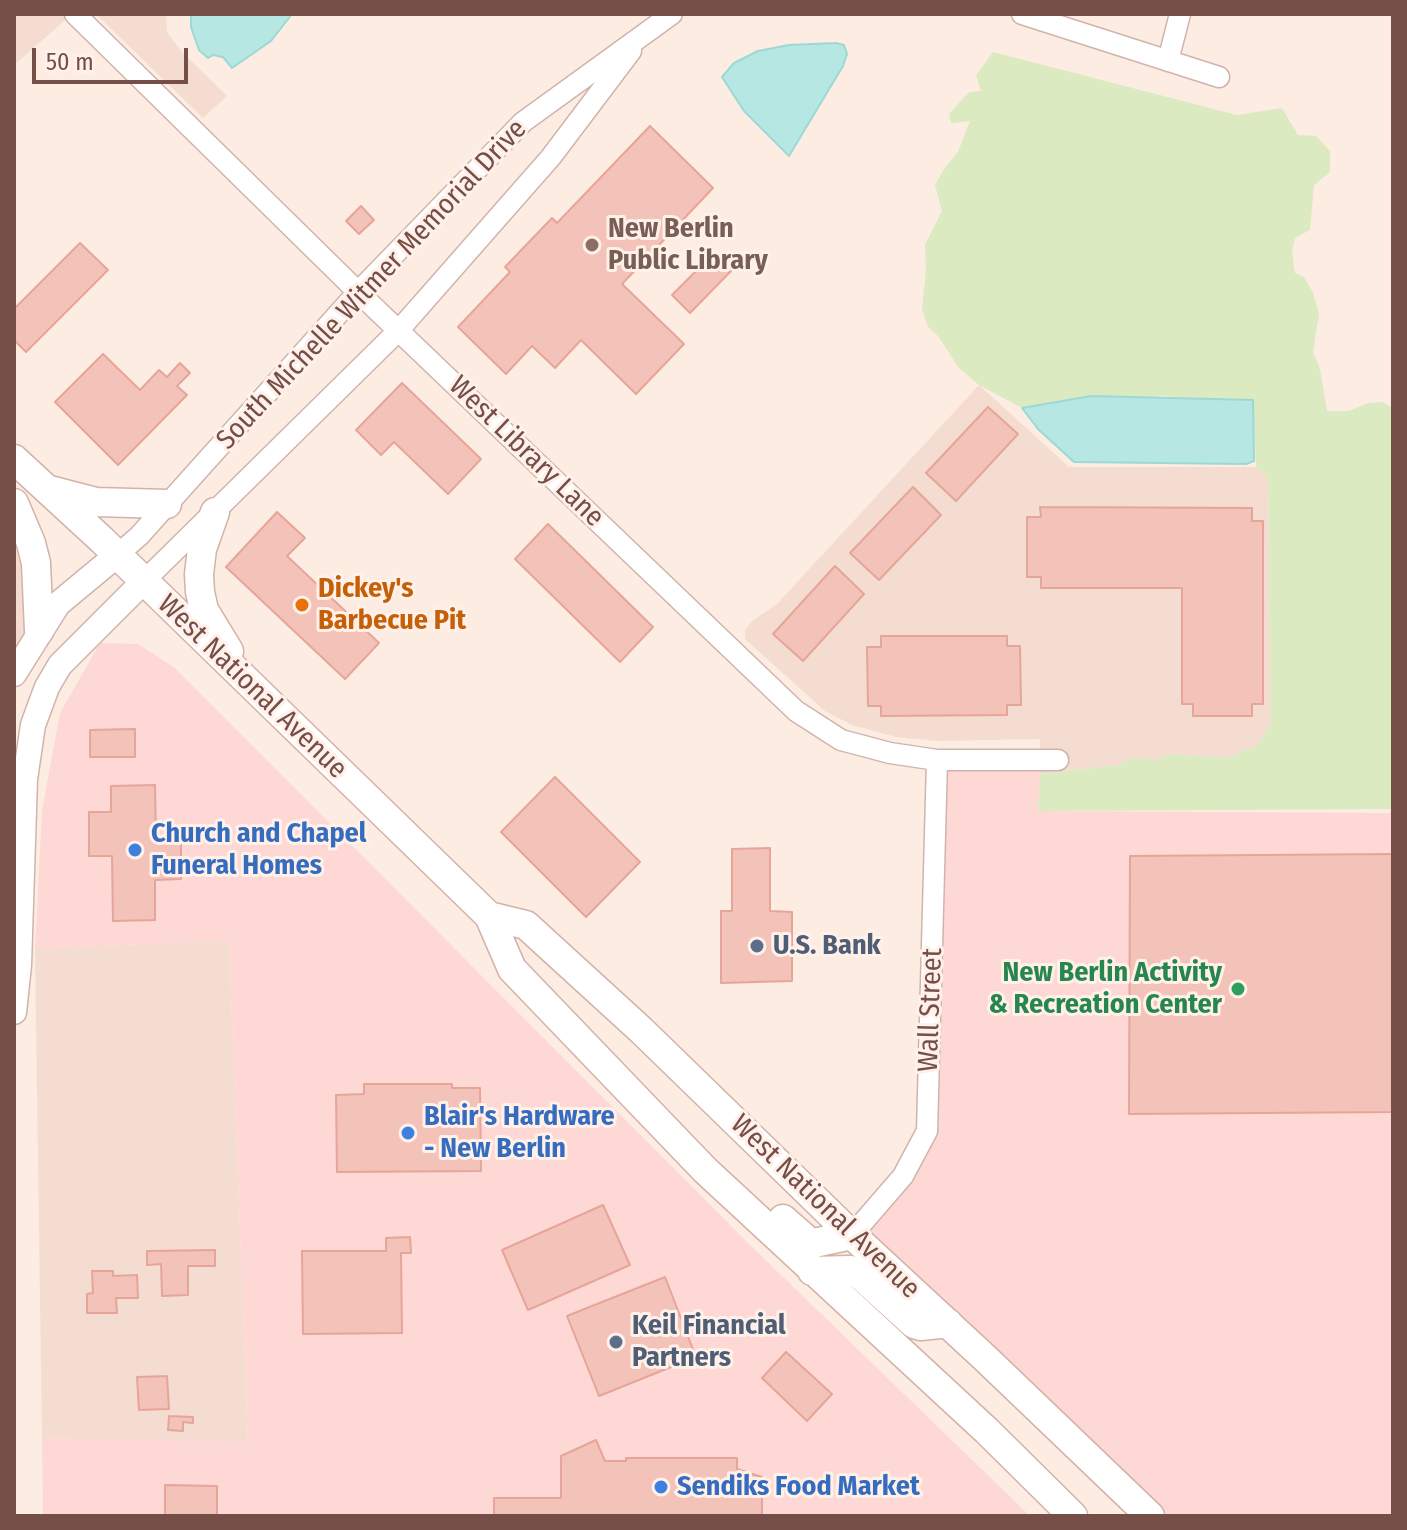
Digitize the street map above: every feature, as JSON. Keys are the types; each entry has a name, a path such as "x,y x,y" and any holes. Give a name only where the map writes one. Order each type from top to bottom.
{"main road":[{"name":"West National Avenue","path":"14,459 489,916 512,969 720,1184 987,1431 1073,1516"},
{"path":"46,489 96,502 167,504"},
{"path":"14,503 36,563 39,631"},
{"path":"215,512 200,566 204,610 259,694"},
{"name":"West National Avenue","path":"489,916 526,925 641,1030 852,1235 1150,1516"},
{"path":"720,1184 735,1180 743,1183 808,1241 822,1243 852,1235"},
{"path":"812,1271 852,1235"},
{"path":"812,1271 850,1270 860,1275 914,1324 948,1323"}],"street":[{"name":"West Library Lane","path":"75,14 358,292 796,711 841,740 890,753 937,760 1050,760"},
{"name":"South Michelle Witmer Memorial Drive","path":"117,555 139,536 358,292 523,122 672,14"},
{"path":"1022,14 1219,77"},
{"path":"1168,61 1180,14"},
{"name":"South Michelle Witmer Memorial Drive","path":"143,582 399,330 551,157 643,35"},
{"path":"14,674 58,604 117,555"},
{"path":"14,1012 25,779 33,725 47,687 60,665 143,582"},
{"name":"Wall Street","path":"852,1235 903,1176 927,1131 937,760"}],"shaded area":[{"path":"14,14 72,14 14,65"},
{"path":"96,14 166,14 167,32 180,50 227,96 203,118"},
{"path":"979,385 1069,467 1256,467 1268,478 1271,724 1257,747 1241,751 1232,758 1169,754 1157,760 1131,758 1117,765 1040,774 1040,739 938,741 896,737 852,725 825,711 745,639 745,630 752,621 777,604"},
{"path":"14,534 22,551 27,628 14,655"},
{"path":"100,643 138,644 175,668 749,1244 1030,1516 43,1516 42,1438 248,1442 229,940 35,949 42,811 60,713"},
{"path":"937,760 1041,760 1038,811 1393,813 1393,1516 1150,1516 852,1235 927,1131"},
{"path":"229,940 248,1443 42,1438 35,949"}],"green space":[{"path":"993,52 1237,115 1282,108 1298,135 1316,136 1330,151 1330,172 1314,185 1310,230 1295,238 1292,252 1295,273 1304,277 1319,314 1313,352 1320,369 1327,411 1349,411 1368,403 1382,402 1393,408 1393,809 1038,811 1040,774 1117,765 1131,758 1157,760 1169,754 1232,758 1241,751 1256,747 1271,724 1268,478 1256,467 1253,401 1163,396 1054,402 1022,408 979,385 959,368 938,336 928,327 922,309 925,245 942,211 935,185 958,152 970,121 951,123 949,114 969,92 981,91 976,75"}],"water":[{"path":"191,14 292,14 271,41 232,68 223,57 213,55 208,58 199,50 191,27"},
{"path":"789,45 844,45 847,54 843,66 789,156 744,111 722,77 734,63 758,51"},
{"path":"1091,396 1253,400 1254,461 1246,464 1074,462 1038,429 1022,408"}],"building":[{"name":"New Berlin Public Library","path":"650,126 713,188 622,284 684,344 636,394 581,340 555,368 532,346 506,374 458,327 510,272 505,267 552,218 557,223"},
{"path":"361,206 374,220 359,234 346,221"},
{"path":"80,243 108,270 26,352 14,340 14,309"},
{"path":"714,253 732,270 690,313 672,295"},
{"path":"103,354 140,390 159,370 167,377 180,363 190,373 177,386 187,395 118,465 55,402"},
{"path":"402,383 481,459 448,494 394,442 381,455 356,430"},
{"path":"988,407 1018,434 956,501 926,473"},
{"path":"913,487 941,515 879,580 850,553"},
{"path":"1040,507 1252,508 1252,521 1263,521 1263,704 1252,704 1252,716 1193,716 1193,704 1182,704 1182,588 1041,588 1041,577 1027,577 1027,517 1041,517"},
{"name":"Dickey's Barbecue Pit","path":"277,512 305,538 287,556 379,643 345,679 226,567"},
{"path":"548,524 653,627 620,662 515,559"},
{"path":"835,566 864,594 803,661 773,634"},
{"path":"881,636 1007,636 1007,646 1020,646 1021,705 1007,705 1007,715 881,716 881,706 868,706 867,647 881,647"},
{"path":"135,729 135,757 90,757 90,730"},
{"path":"555,777 640,862 586,917 501,832"},
{"name":"Church and Chapel Funeral Homes","path":"155,785 156,843 181,843 181,879 155,880 155,920 113,921 112,856 89,856 89,812 111,812 111,786"},
{"name":"U.S. Bank","path":"770,848 770,911 792,912 792,981 721,983 721,911 732,911 732,849"},
{"path":"1393,854 1393,1112 1129,1114 1130,856"},
{"name":"Blair's Hardware - New Berlin","path":"364,1084 452,1084 452,1088 480,1088 481,1171 337,1172 336,1095 364,1094"},
{"path":"603,1205 630,1265 528,1310 502,1250"},
{"path":"410,1237 411,1253 401,1253 402,1333 303,1334 302,1251 386,1251 386,1238"},
{"path":"215,1250 215,1266 188,1266 188,1295 162,1296 161,1264 147,1265 147,1251"},
{"path":"92,1271 113,1271 113,1276 137,1275 138,1298 116,1298 117,1313 87,1313 87,1294 93,1293"},
{"path":"665,1277 696,1357 599,1396 567,1316"},
{"path":"786,1352 832,1394 807,1421 762,1378"},
{"path":"167,1376 169,1409 139,1410 137,1377"},
{"path":"169,1416 193,1417 193,1423 183,1422 183,1431 168,1430"},
{"name":"Sendiks Food Market","path":"596,1440 605,1461 626,1461 626,1458 737,1458 737,1469 762,1477 762,1516 494,1516 494,1498 561,1498 561,1456"},
{"path":"165,1485 217,1486 217,1516 165,1516"}],"place":[{"name":"New Berlin Public Library","path":"592,245"},
{"name":"Dickey's Barbecue Pit","path":"302,605"},
{"name":"Church and Chapel Funeral Homes","path":"135,850"},
{"name":"U.S. Bank","path":"757,946"},
{"name":"New Berlin Activity & Recreation Center","path":"1238,989"},
{"name":"Blair's Hardware - New Berlin","path":"408,1133"},
{"name":"Keil Financial Partners","path":"616,1342"},
{"name":"Sendiks Food Market","path":"661,1487"}]}
